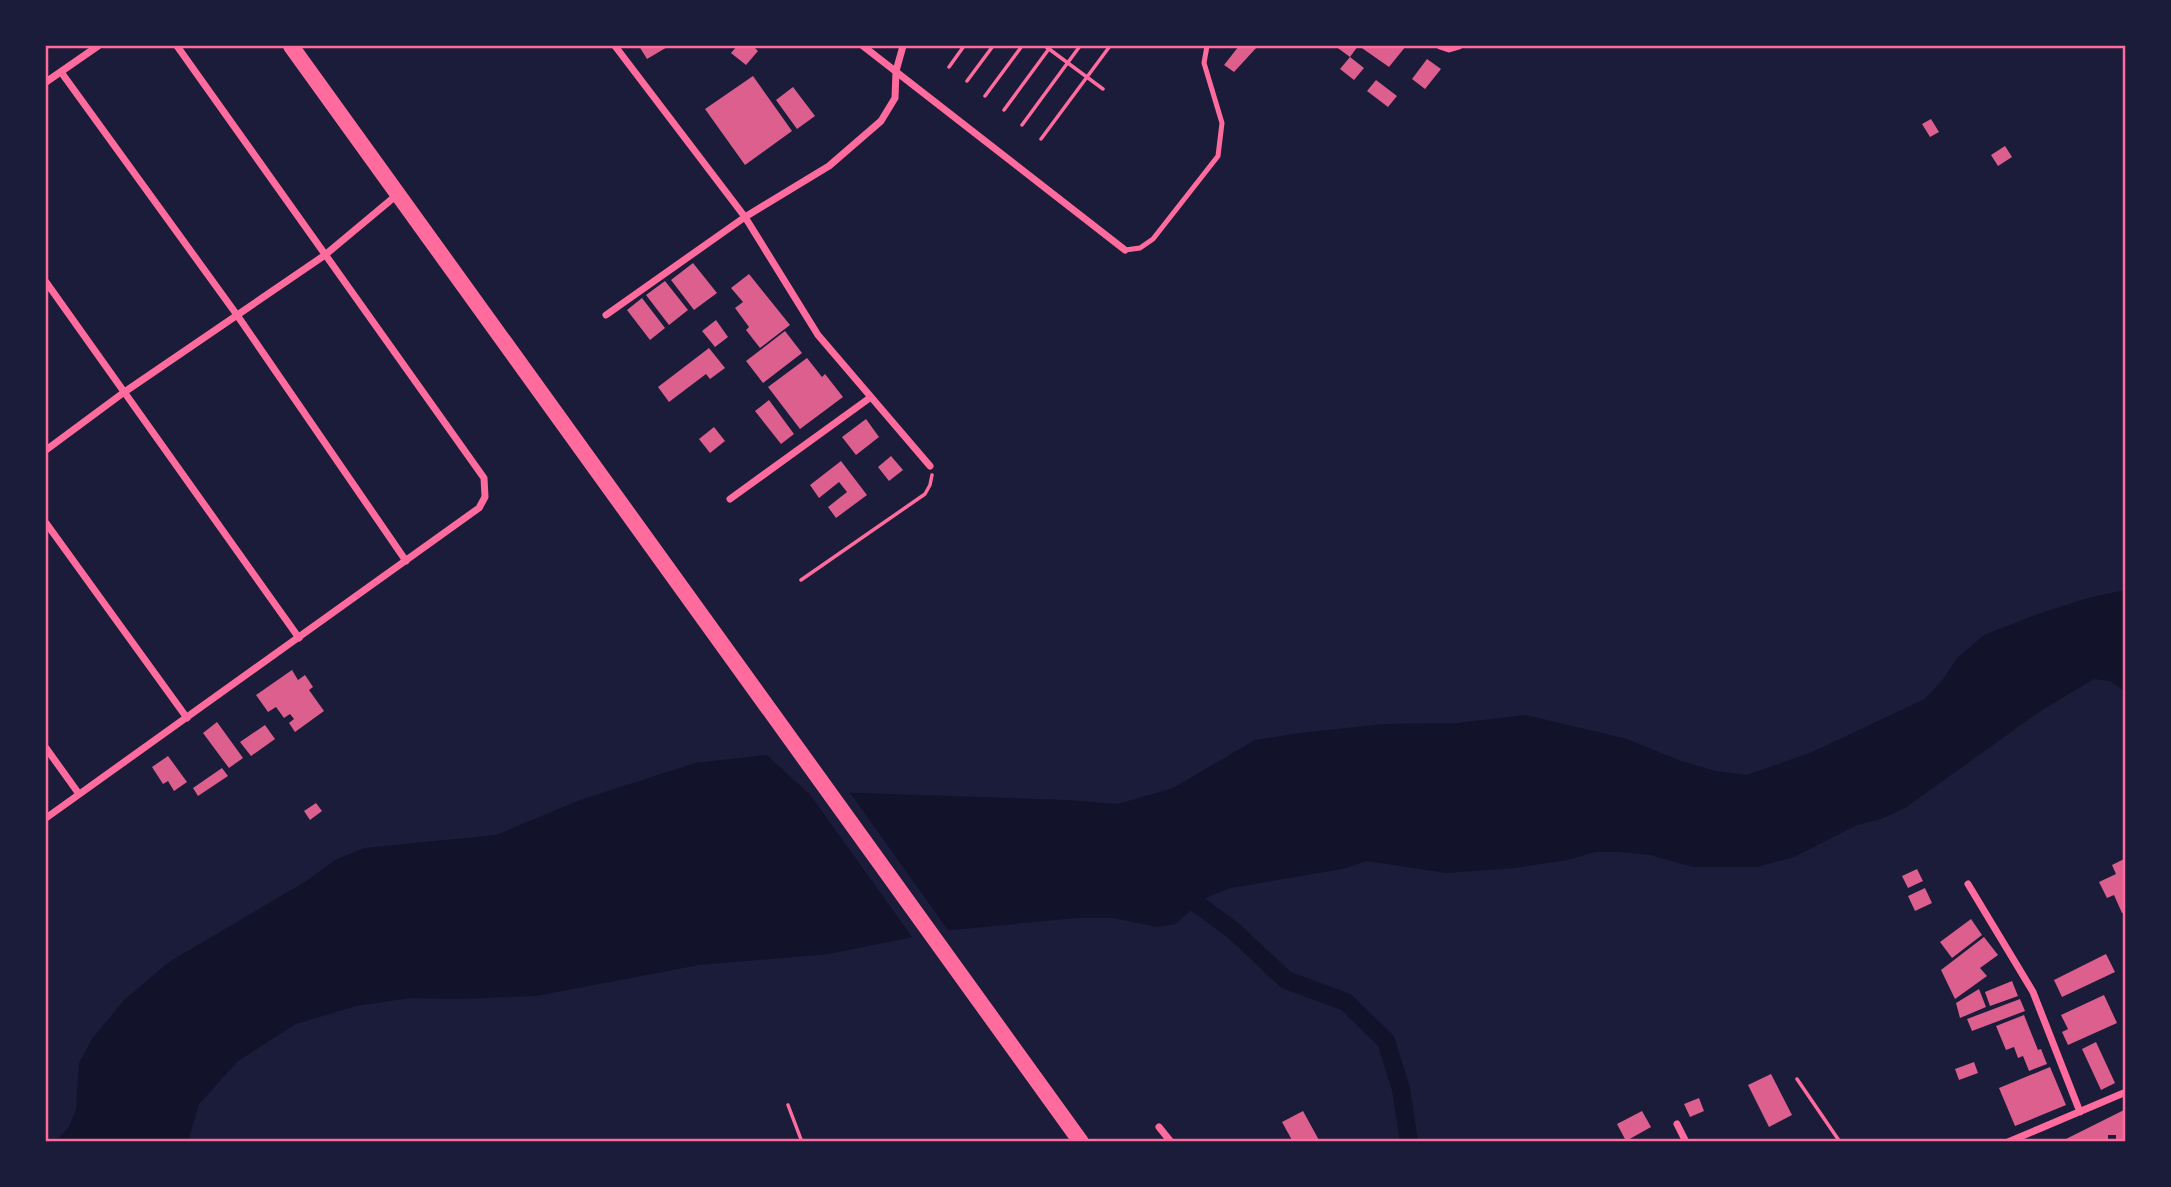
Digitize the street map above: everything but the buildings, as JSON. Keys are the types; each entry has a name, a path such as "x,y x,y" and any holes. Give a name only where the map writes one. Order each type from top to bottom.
{"highway":[{"path":"292,46 1081,1142"}],"street":[{"path":"46,82 98,46"},
{"path":"46,818 406,561 478,508 485,497 484,478 177,46"},
{"path":"615,46 745,217 818,335 930,466"},
{"path":"863,46 1125,250"},
{"path":"606,315 745,217 829,166 881,121 895,98 896,71 903,46"},
{"path":"1441,46 1449,49 1459,46"},
{"path":"61,72 237,315 406,561"},
{"path":"46,450 123,393 326,255 398,194"},
{"path":"46,282 299,638"},
{"path":"730,499 871,397"},
{"path":"46,523 187,718"},
{"path":"46,748 79,794"},
{"path":"1968,884 2033,992 2080,1112"},
{"path":"2008,1142 2126,1092"},
{"path":"1677,1124 1686,1142"},
{"path":"1159,1127 1171,1142"}],"lane":[{"path":"1125,250 1140,248 1153,239 1218,156 1222,123 1204,63 1207,46"}],"path":[{"path":"948,66 964,46"},
{"path":"967,81 993,46"},
{"path":"985,96 1022,46"},
{"path":"1022,125 1080,46"},
{"path":"1041,139 1110,46"},
{"path":"1004,110 1048,47 1104,89"},
{"path":"802,580 925,494 932,477 930,466"},
{"path":"1797,1079 1840,1142"},
{"path":"788,1105 803,1142"}],"shaded area":[{"path":"2125,590 2125,692 2110,681 2094,679 2039,712 1905,808 1881,819 1857,825 1794,857 1757,867 1693,867 1650,855 1619,852 1595,852 1567,860 1514,868 1446,873 1367,861 1342,869 1230,888 1206,898 1175,924 1157,927 1113,918 1076,918 932,932 831,792 1118,804 1173,788 1255,740 1384,724 1457,723 1526,715 1627,739 1681,761 1716,771 1747,775 1812,752 1925,699 1957,658 1984,635 2088,598"},
{"path":"767,755 807,792 825,793 928,934 829,954 699,965 536,996 411,998 356,1006 296,1024 238,1061 199,1104 188,1141 46,1142 46,1139 59,1138 69,1127 76,1110 79,1063 92,1039 124,1000 169,962 308,880 335,860 364,848 496,835 580,800 695,763"}],"pier":[{"path":"801,782 808,789 848,790 950,933 915,941"}],"waterway":[{"path":"1181,892 1234,931 1286,980 1346,1002 1386,1041 1401,1089 1409,1142"}]}
